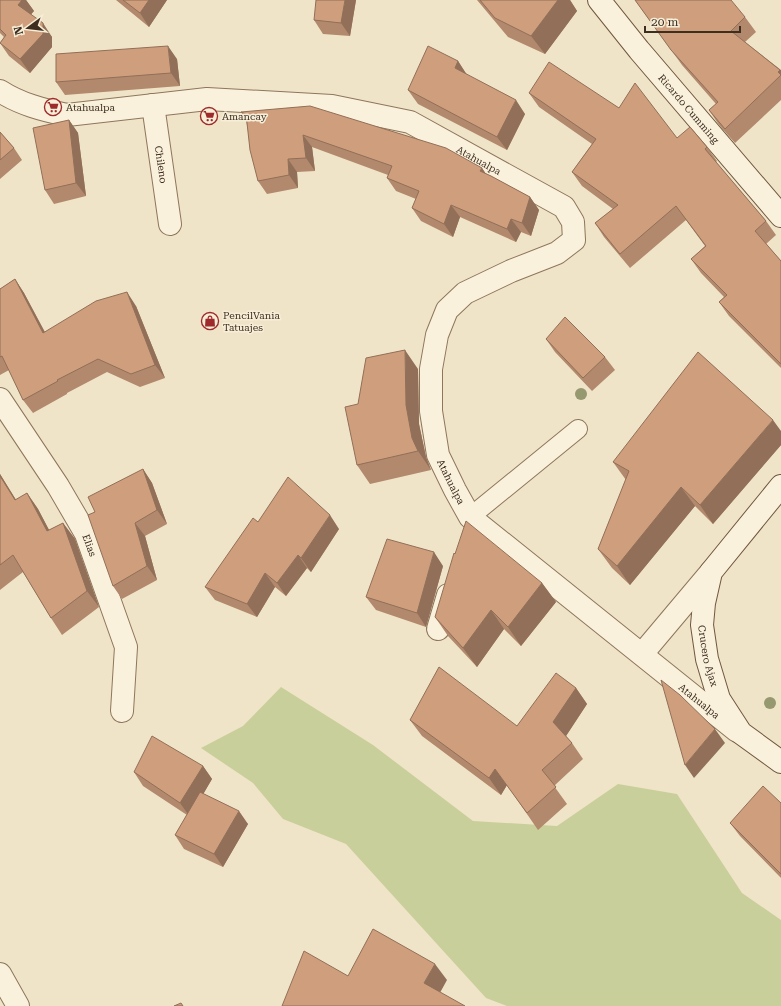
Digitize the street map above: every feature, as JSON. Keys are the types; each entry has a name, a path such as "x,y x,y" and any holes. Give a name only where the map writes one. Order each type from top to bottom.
{"street":[{"name":"Ricardo Cumming","path":"599,0 639,50 781,216"},
{"name":"Atahualpa","path":"0,91 27,105 46,111 67,115 208,99 332,106 410,122 564,208 573,222 574,240 557,253 511,271 465,293 447,310 437,335 431,369 431,411 438,456 454,490 470,517 741,733 781,762"},
{"name":"Chileno","path":"153,105 170,224"},
{"name":"Elias","path":"0,399 58,486 86,534 126,647 122,711"},
{"name":"Crucero Ajax","path":"642,654 781,486"},
{"path":"464,539 470,517"},
{"name":"Crucero Ajax","path":"711,572 704,603 702,625 707,659 719,699 741,733"},
{"path":"438,629 453,577"},
{"path":"0,974 18,1006"}],"lane":[{"path":"470,517 578,429"}],"green space":[{"path":"281,687 373,745 473,821 557,826 618,784 677,794 742,893 781,920 781,1006 507,1006 486,998 346,844 283,819 253,783 201,748 243,726"}],"building":[{"path":"0,0 22,0 18,5 43,23 43,34 20,59 0,43 6,35 0,29"},
{"path":"123,0 149,0 140,13"},
{"path":"316,0 345,0 341,23 314,20"},
{"path":"480,0 558,0 531,36 495,18"},
{"path":"635,0 731,0 745,17 731,31 780,70 778,72 781,75 725,129 709,110 718,102 671,50"},
{"path":"168,46 171,73 56,82 56,54"},
{"path":"428,46 458,61 455,68 516,100 497,137 408,90"},
{"path":"549,62 619,108 635,83 677,138 690,127 707,147 705,149 766,221 755,231 781,261 781,364 719,302 727,295 691,259 706,246 676,206 620,254 595,223 618,205 572,172 596,139 529,93"},
{"path":"310,106 446,148 482,168 480,171 530,197 522,223 511,219 507,229 451,205 444,224 412,208 419,191 387,178 392,166 303,135 306,158 288,159 289,175 258,181 250,150 246,114 241,112"},
{"path":"69,120 76,183 45,190 33,128"},
{"path":"0,132 14,148 0,160"},
{"path":"15,279 43,333 96,301 127,292 155,365 131,374 98,359 57,380 58,381 23,400 2,356 0,357 0,289"},
{"path":"565,317 605,357 583,378 546,339"},
{"path":"405,350 406,405 412,438 418,451 357,465 345,407 358,404 366,358"},
{"path":"698,352 773,420 700,505 681,487 617,566 598,549 629,471 613,462"},
{"path":"143,469 157,510 135,523 147,566 113,586 88,515 95,512 88,497"},
{"path":"0,476 15,500 27,493 47,531 63,523 87,591 51,618 13,555 0,565"},
{"path":"288,477 330,515 301,558 298,555 277,583 265,573 247,604 205,587 253,518 258,522"},
{"path":"466,521 542,583 508,627 491,610 463,648 435,617 454,553 455,554"},
{"path":"387,539 434,552 417,613 366,597"},
{"path":"439,667 517,726 556,673 576,688 553,722 572,743 542,770 556,787 527,813 495,769 489,778 410,720"},
{"path":"661,680 680,695 715,729 685,765"},
{"path":"152,736 203,766 180,803 134,772"},
{"path":"763,786 781,803 781,874 730,823"},
{"path":"200,792 239,811 214,854 175,835"},
{"path":"373,929 435,964 424,983 465,1006 282,1006 304,951 348,976"},
{"path":"181,1003 183,1006 174,1006"}],"place":[{"name":"Atahualpa","path":"53,107"},
{"name":"Amancay","path":"209,116"},
{"name":"PencilVania Tatuajes","path":"210,321"}]}
